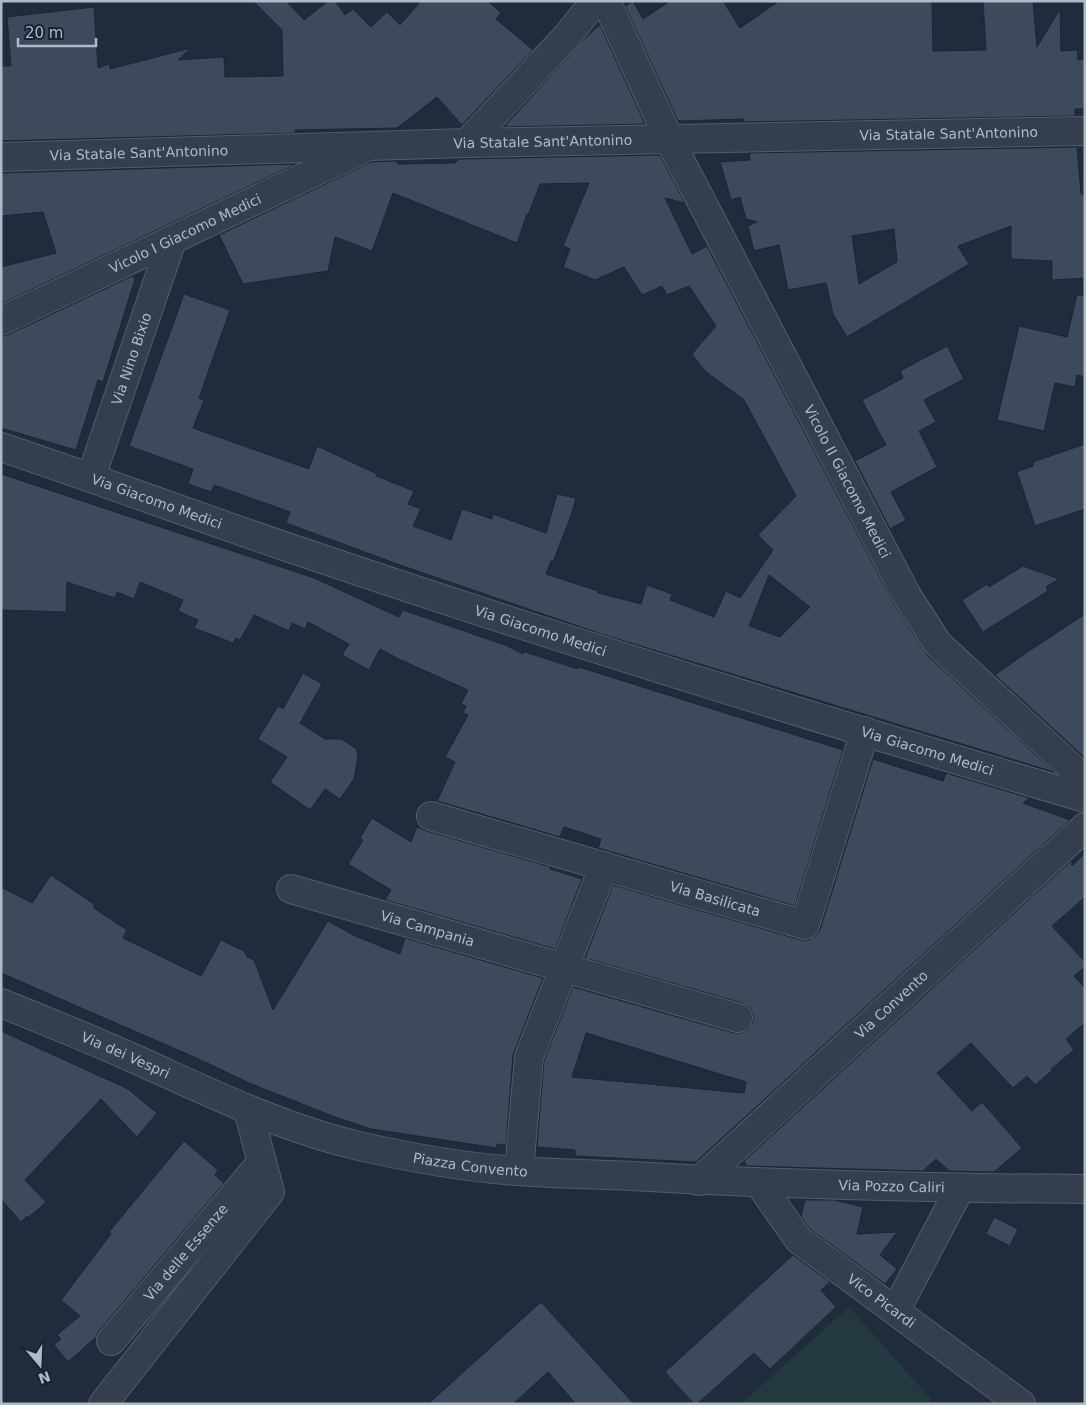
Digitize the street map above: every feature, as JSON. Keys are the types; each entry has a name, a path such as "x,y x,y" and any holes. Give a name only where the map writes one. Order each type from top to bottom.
{"street":[{"path":"467,143 568,35 595,1"},
{"name":"Vicolo II Giacomo Medici","path":"606,1 669,139 907,596 938,644 1085,780"},
{"name":"Via Statale Sant'Antonino","path":"1,157 467,143 1085,131"},
{"name":"Vicolo I Giacomo Medici","path":"1,321 369,146"},
{"name":"Via Nino Bixio","path":"91,477 172,240"},
{"name":"Via Giacomo Medici","path":"1,447 286,547 516,623 1085,798"},
{"name":"Via Basilicata","path":"431,816 805,925 865,731"},
{"name":"Via Convento","path":"699,1181 1085,827"},
{"path":"518,1171 529,1056 604,866"},
{"name":"Via Campania","path":"291,889 738,1018"},
{"name":"Via dei Vespri","path":"1,1003 133,1058 248,1110"},
{"path":"117,1399 270,1192 248,1110"},
{"name":"Piazza Convento","path":"248,1110 316,1134 358,1146 456,1164 518,1171 699,1181"},
{"name":"Via delle Essenze","path":"111,1341 262,1162"},
{"name":"Via Pozzo Caliri","path":"699,1181 960,1188 1085,1189"},
{"name":"Vico Picardi","path":"759,1183 799,1240 1022,1404"},
{"path":"896,1310 960,1188"}],"green space":[{"path":"849,1307 931,1399 926,1404 741,1404"}],"building":[{"path":"253,1 286,1 304,20 328,1 335,1 345,15 353,9 371,27 387,12 400,25 421,1 488,1 501,13 496,19 533,50 462,125 437,97 397,128 295,130 296,133 1,141 1,66 11,66 7,17 94,7 98,68 109,64 110,69 191,48 178,60 224,57 225,77 283,76 282,30"},
{"path":"633,1 643,19 670,1 723,1 740,28 779,1 932,1 933,51 986,50 983,1 1033,1 1037,47 1060,9 1061,51 1077,50 1078,60 1085,59 1085,109 1075,109 1075,116 744,122 744,119 678,121 625,6"},
{"path":"600,25 645,124 504,127 587,36"},
{"path":"1077,147 1081,194 1085,194 1085,278 1052,280 1052,261 1011,259 1011,226 958,246 969,264 847,337 833,314 826,283 788,290 779,245 754,251 748,226 757,222 746,219 740,197 731,200 720,162 750,160 749,153","holes":["894,229 897,262 859,284 852,236"]},
{"path":"660,155 685,203 665,198 692,254 707,246 894,604 927,655 1054,772 601,634 400,565 286,523 290,512 214,485 211,492 188,484 193,469 129,446 184,294 230,310 199,398 204,400 193,428 309,469 317,446 377,474 376,476 414,491 408,504 421,509 413,526 451,540 462,509 492,519 493,514 546,533 557,494 576,498 553,562 551,561 546,574 598,591 598,593 641,604 647,585 672,594 670,600 714,617 726,591 740,598 773,550 758,535 796,496 744,400 705,371 692,354 716,326 689,286 667,295 662,286 642,295 624,267 595,280 563,267 570,249 563,246 589,183 540,184 517,243 393,193 372,251 335,237 328,271 243,284 219,235 371,162 396,161 398,164 455,163 459,159","holes":["769,575 810,607 780,637 749,626"]},
{"path":"296,164 1,304 1,267 56,253 43,212 1,216 1,173"},
{"path":"132,276 135,279 103,382 98,380 76,450 1,428 1,336 8,335"},
{"path":"1077,295 1085,296 1085,377 1077,375 1075,387 1055,383 1044,431 997,420 1019,326 1067,337"},
{"path":"947,346 964,379 924,400 936,422 919,431 937,467 891,492 906,520 890,529 855,461 886,445 862,400 903,378 900,371"},
{"path":"1085,444 1085,509 1035,526 1017,472 1033,466 1033,462"},
{"path":"1,474 314,578 399,617 403,610 505,645 523,654 525,652 578,669 579,667 843,750 795,906 598,848 601,839 564,827 560,837 437,801 455,762 445,757 468,715 463,713 466,706 461,704 468,690 380,649 369,670 342,655 349,644 308,622 305,629 292,623 289,631 254,615 240,640 236,638 233,643 194,628 198,620 178,611 183,600 140,582 134,599 117,592 115,598 67,582 66,612 1,610"},
{"path":"1023,566 1059,579 1046,587 1048,591 983,632 962,600 987,584 989,587"},
{"path":"1085,614 1085,758 995,675"},
{"path":"303,673 322,684 300,723 325,739 342,739 356,749 358,756 354,779 340,799 325,789 310,810 270,782 287,757 258,739 278,706 283,709"},
{"path":"873,759 943,781 946,773 1030,798 1023,803 1070,820 696,1162 575,1156 575,1150 537,1147 544,1061 573,987 734,1033 748,1030 753,1022 750,1008 742,1003 585,958 613,885 801,940 809,940 816,936 820,930","holes":["586,1033 746,1082 744,1093 572,1077"]},
{"path":"372,818 411,842 417,827 551,867 550,869 582,879 555,949 385,900 391,890 348,864 363,840 360,838"},
{"path":"1085,853 1085,897 1052,926 1085,962 1085,967 1074,976 1085,988 1085,1023 1066,1039 1074,1050 1035,1085 1027,1076 1013,1088 971,1043 937,1073 972,1111 982,1102 1022,1148 994,1172 949,1171 936,1159 923,1171 747,1166 744,1161 1072,860 1072,866"},
{"path":"51,875 94,904 94,908 127,930 123,938 201,976 221,940 244,951 247,957 254,960 273,1010 328,921 355,936 400,954 405,938 543,978 513,1055 506,1145 497,1144 497,1148 371,1129 335,1117 249,1083 1,973 1,887 32,903"},
{"path":"1,1031 128,1089 157,1113 137,1137 101,1099 25,1180 46,1202 21,1222 1,1199"},
{"path":"184,1141 218,1170 215,1175 224,1183 99,1331 96,1337 68,1362 54,1345 61,1339 57,1335 80,1316 61,1300 111,1234 109,1232"},
{"path":"805,1200 834,1200 863,1207 857,1234 897,1232 880,1255 897,1269 885,1284 810,1229 801,1216"},
{"path":"994,1217 1018,1229 1010,1246 986,1234"},
{"path":"793,1255 830,1282 821,1290 836,1307 770,1369 754,1353 697,1404 694,1404 665,1372"},
{"path":"541,1302 634,1404 576,1404 548,1372 513,1404 428,1404"}]}
